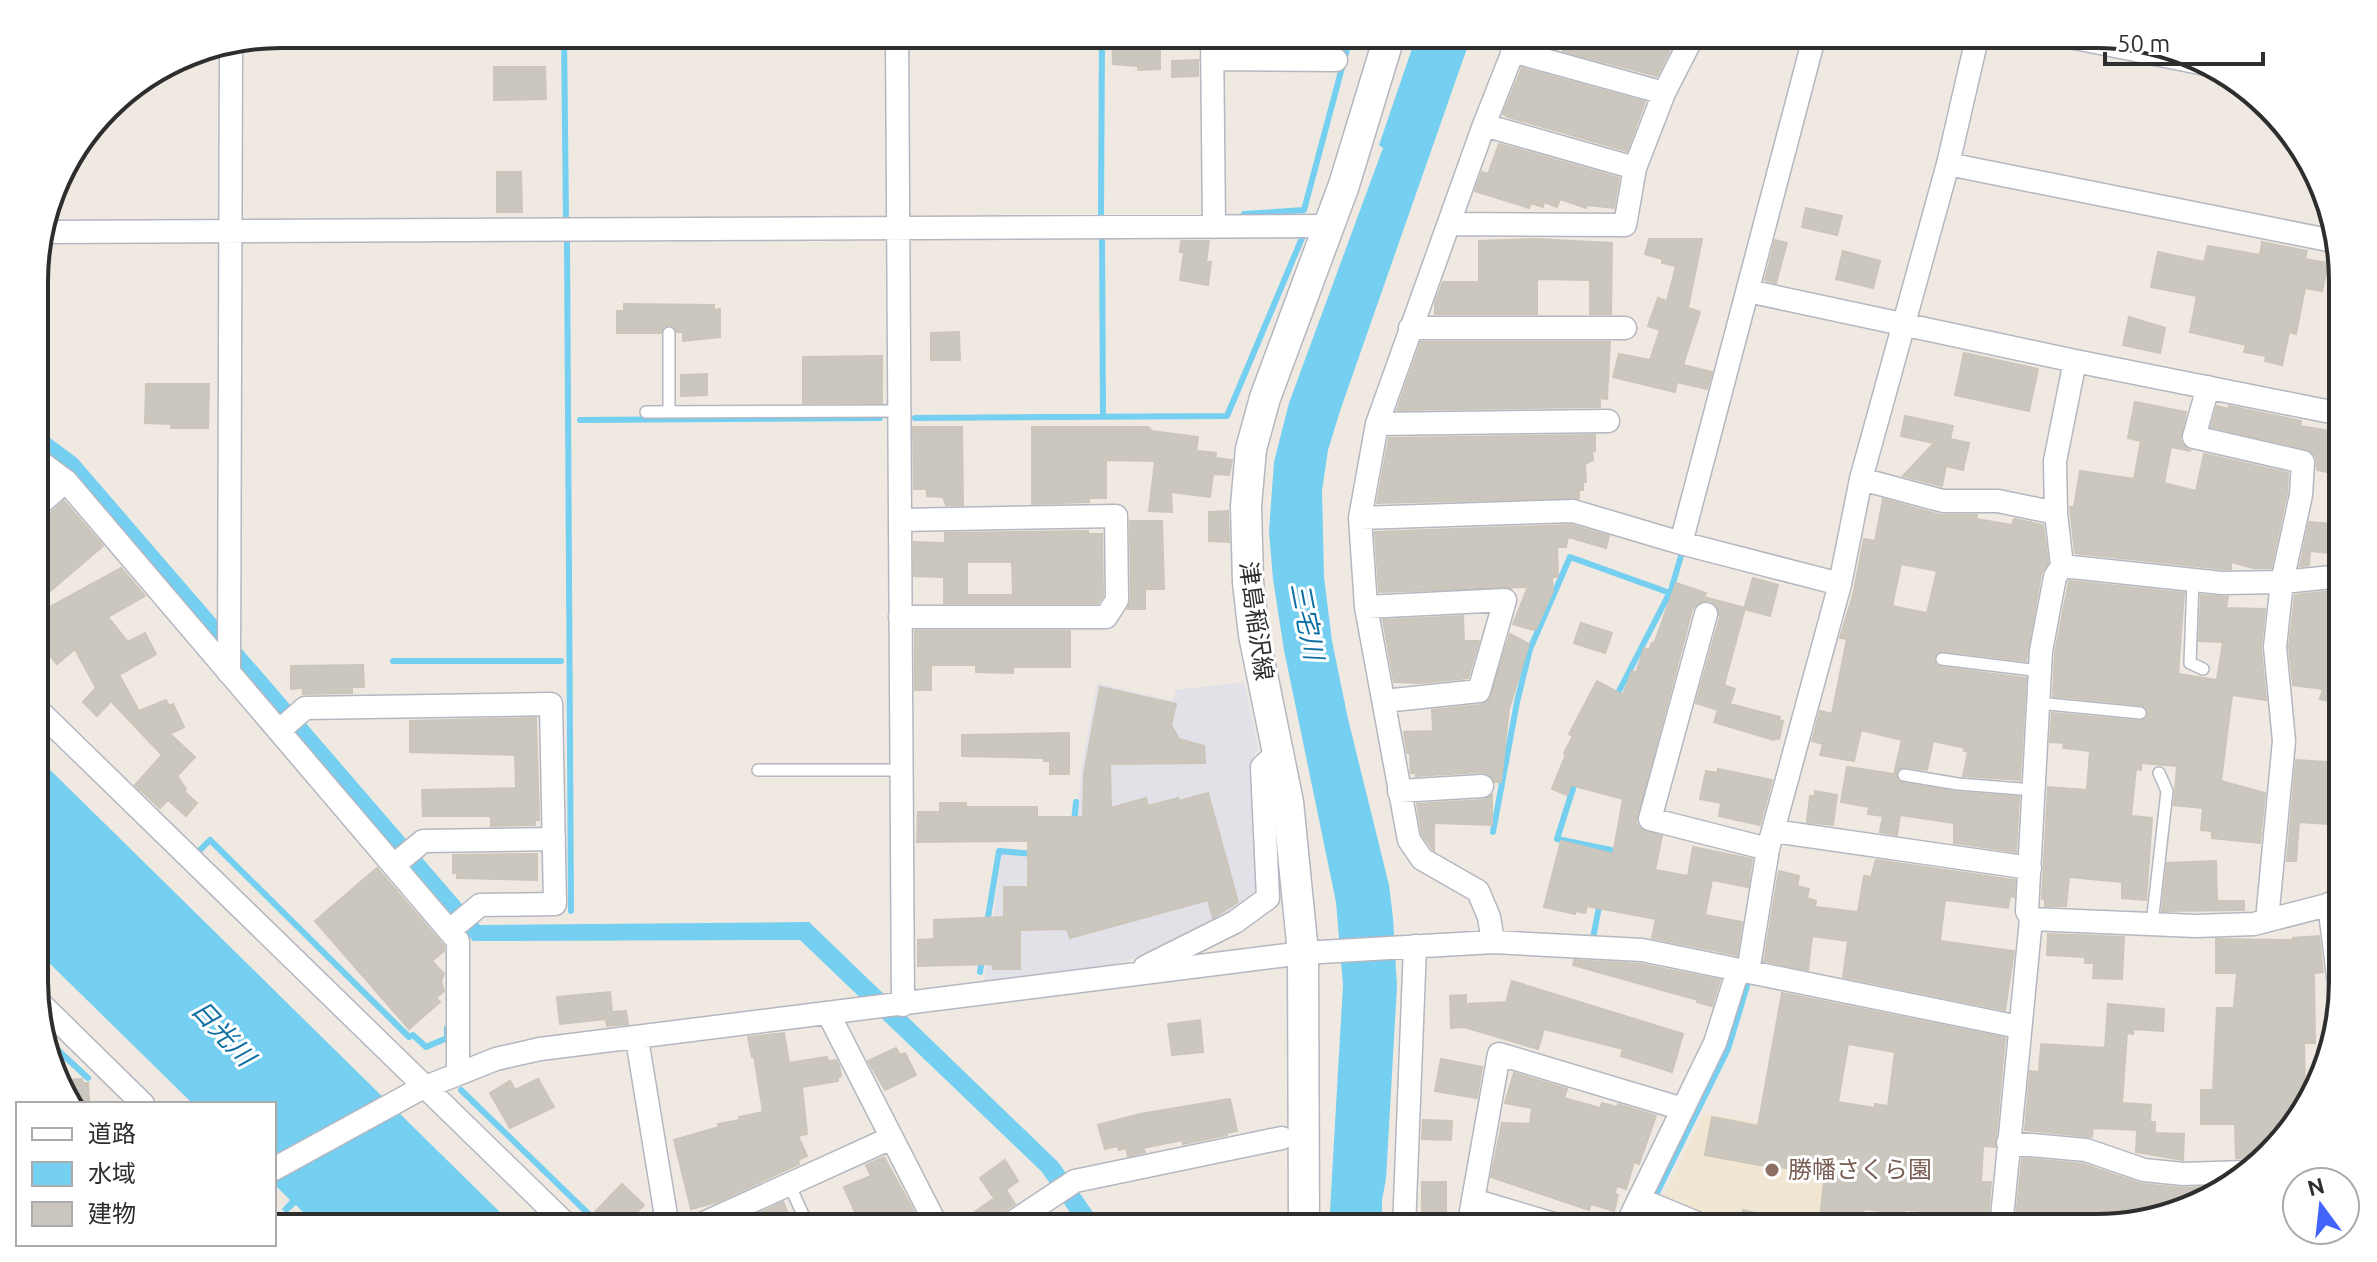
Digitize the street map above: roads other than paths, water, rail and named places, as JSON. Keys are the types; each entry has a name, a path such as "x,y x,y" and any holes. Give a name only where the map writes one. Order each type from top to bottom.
{"main road":[{"name":"津島稲沢線","path":"1305,1214 1315,952 1254,635 1248,582 1246,506 1250,463 1265,398 1344,185 1386,48"}],"street":[{"path":"897,48 900,1005"},
{"path":"1212,48 1214,227"},
{"path":"1493,942 1489,917 1478,891 1422,859 1409,840 1366,607 1360,518 1377,424 1514,48"},
{"path":"1533,48 1664,93"},
{"path":"1449,224 1625,225 1635,168 1664,93 1687,48"},
{"path":"1681,543 1811,48"},
{"path":"1637,1214 1647,1203 1683,1109 1715,1043 1743,971 1770,840 1840,584 1861,479 1948,164 1975,48"},
{"path":"229,670 231,53"},
{"path":"1212,59 1336,60"},
{"path":"1484,125 1635,168"},
{"path":"1948,164 2325,239"},
{"path":"54,232 1327,226"},
{"path":"1748,291 2329,412"},
{"path":"1410,328 1625,328"},
{"path":"2002,1214 2031,919 2027,911 2041,651 2055,577 2062,566 2056,513 2055,461 2075,361"},
{"path":"2208,387 2194,437 2303,462 2301,495 2282,582 2275,647 2284,741 2267,920"},
{"path":"1377,424 1608,421"},
{"path":"48,468 66,481 396,863 459,923"},
{"path":"1861,479 1943,501 1998,501 2056,513"},
{"path":"48,497 66,481"},
{"path":"1360,518 1573,511 1840,584"},
{"path":"900,520 1116,516 1117,586 1117,600 1106,617 900,617"},
{"path":"2062,566 2222,583 2329,577"},
{"path":"1366,607 1505,600 1479,691 1384,701"},
{"path":"1706,614 1650,819 1770,840 2030,868"},
{"path":"281,729 305,708 551,704 555,904 480,905 459,923 458,1074"},
{"path":"48,720 422,1088 555,1214"},
{"path":"1129,974 1235,922 1268,898 1262,767 1278,752"},
{"path":"1399,791 1482,786"},
{"path":"396,863 423,841 554,839"},
{"path":"2031,919 2196,926 2254,924 2329,904"},
{"path":"276,1168 422,1088 496,1059 540,1049 1315,952 1493,942 1642,950 2019,1027"},
{"path":"1404,1214 1409,946"},
{"path":"50,1013 141,1102"},
{"path":"829,1015 931,1214"},
{"path":"637,1039 666,1214"},
{"path":"1470,1214 1499,1054 1683,1109"},
{"path":"724,1214 891,1138"},
{"path":"1025,1214 1075,1181 1282,1138"},
{"path":"2008,1143 2086,1150 2144,1170 2183,1174 2228,1173"},
{"path":"1473,1200 1520,1214"},
{"path":"1647,1203 1674,1214"}],"lane":[{"path":"669,333 669,412"},
{"path":"646,412 899,411"},
{"path":"2193,580 2190,663 2203,669"},
{"path":"1942,659 2040,671"},
{"path":"2038,703 2140,713"},
{"path":"758,770 901,770"},
{"path":"2152,924 2167,791 2159,773"},
{"path":"1904,775 1958,784 2034,790"},
{"path":"789,1184 803,1214"}],"water":[{"name":"三宅川","path":"1412,48 1467,48 1340,411 1328,450 1322,491 1324,577 1332,641 1389,885 1397,986 1382,1214 1330,1214 1343,985 1336,902 1284,650 1269,531 1274,462 1289,403 1383,148 1379,145"},
{"path":"48,437 77,458 480,925 809,922 1058,1162 1094,1214 1071,1214 1042,1172 800,940 473,941 68,472 48,457"},
{"name":"日光川","path":"48,768 502,1214 305,1214 296,1205 286,1214 282,1209 290,1200 276,1186 276,1102 191,1102 48,962"}],"waterway":[{"path":"564,48 566,219"},
{"path":"1101,214 1102,48"},
{"path":"1244,214 1304,210 1347,48"},
{"path":"1102,236 1103,417"},
{"path":"915,418 1227,416 1302,238"},
{"path":"567,240 571,911"},
{"path":"580,420 880,418"},
{"path":"1616,697 1671,590 1681,556"},
{"path":"1493,832 1530,649 1570,557 1670,593"},
{"path":"393,661 561,661"},
{"path":"1576,779 1557,839 1611,850 1609,860"},
{"path":"1074,822 1076,802"},
{"path":"200,850 210,840 409,1037 413,1035 426,1047 447,1038 447,1028"},
{"path":"987,923 999,851 1034,854"},
{"path":"1593,938 1600,902"},
{"path":"980,972 982,958"},
{"path":"1654,1199 1728,1049 1747,986"},
{"path":"60,1052 88,1078"},
{"path":"461,1090 589,1214"},
{"path":"1646,1214 1649,1209"}],"place":[{"name":"勝幡さくら園","path":"1772,1170"}]}
